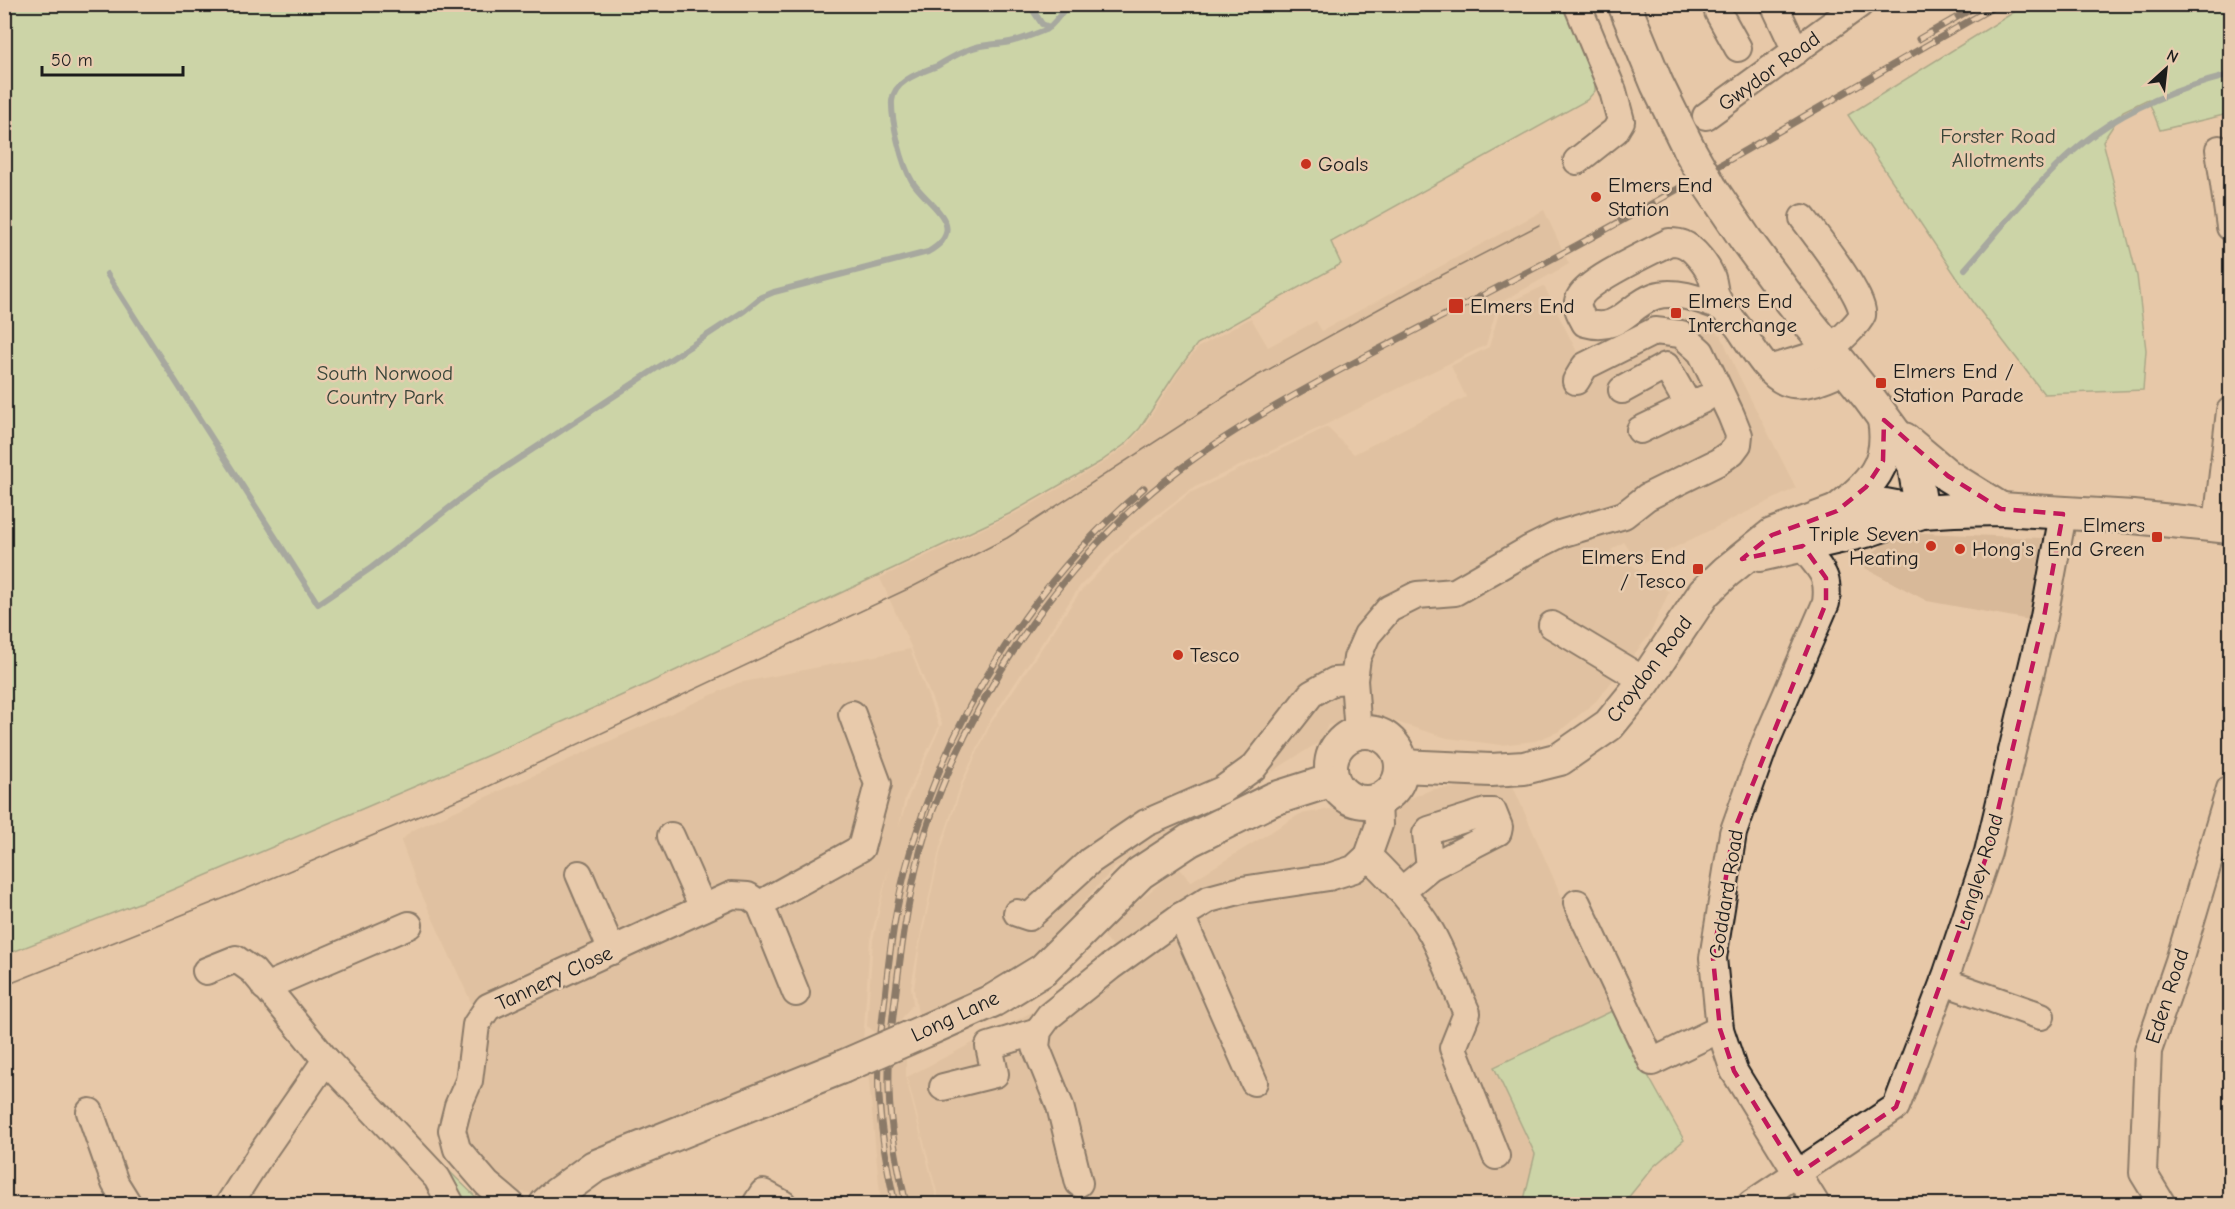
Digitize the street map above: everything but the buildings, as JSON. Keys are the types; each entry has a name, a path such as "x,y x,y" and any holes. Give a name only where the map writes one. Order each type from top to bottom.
{"main road":[{"path":"1624,4 1657,84 1711,188 1788,297 1905,447 1914,466 1922,512"},
{"path":"1884,420 1948,476 2001,509"},
{"path":"1837,511 1866,487 1883,461 1887,437 1884,420"},
{"name":"Croydon Road","path":"1401,766 1491,770 1524,768 1560,759 1609,725 1645,681 1704,593 1772,535 1837,511 1885,505 1922,512 2001,509 2224,526"},
{"name":"Croydon Road","path":"1742,559 1866,531 1922,512"},
{"path":"1370,732 1386,738 1395,747 1401,766 1395,786 1387,795 1378,800 1366,802 1349,798 1333,780 1330,768 1334,752 1340,742 1358,733 1370,732"},
{"name":"Long Lane","path":"546,1204 594,1167 842,1067 994,1000 1043,970 1140,873 1190,840 1273,799 1333,780"}],"street":[{"path":"1577,4 1613,91 1621,121 1615,131 1577,161"},
{"path":"1717,4 1718,12 1738,48"},
{"path":"1774,4 1796,51"},
{"name":"Gwydor Road","path":"1707,116 1860,4"},
{"path":"2219,149 2230,227"},
{"path":"1723,308 1672,294 1656,296 1613,323 1598,327 1576,328 1580,297 1596,282 1669,242 1683,244 1694,252 1712,277 1716,295 1723,308 1769,369 1838,359 1863,314 1861,304 1803,218"},
{"path":"1358,733 1354,680 1357,658 1367,635 1389,609 1417,596 1455,592 1560,534 1624,515 1647,497 1718,462 1732,452 1738,444 1739,435 1701,352 1681,334 1655,331 1585,366 1576,381"},
{"path":"1622,390 1666,366 1689,406"},
{"path":"1640,430 1720,390"},
{"path":"2224,526 2230,411"},
{"name":"Langley Road","path":"1751,1204 1896,1107 1944,982 1988,852 2044,617 2063,514"},
{"name":"Goddard Road","path":"1803,546 1822,569 1826,578 1826,603 1765,744 1733,834 1713,958 1720,1029 1734,1071 1816,1204"},
{"path":"1552,626 1645,681"},
{"path":"1017,913 1029,917 1090,861 1146,824 1222,790 1254,767 1311,694 1334,681 1354,680"},
{"path":"796,993 760,904 861,848 878,784 852,714"},
{"name":"Eden Road","path":"2162,1204 2143,1173 2148,1051 2179,961 2230,789"},
{"path":"1079,1183 1060,1106 1036,1047 1038,1032 1049,1016 1110,967 1181,916 1209,899 1242,890 1329,877 1354,869 1368,856 1379,825 1378,800"},
{"path":"670,836 703,908"},
{"path":"1368,856 1401,891 1432,933 1467,1013 1453,1048 1496,1156"},
{"path":"1401,891 1430,867"},
{"path":"579,874 612,951"},
{"name":"Tannery Close","path":"511,1204 487,1184 457,1149 452,1130 458,1106 469,1081 476,1025 488,1008 732,895 748,896 760,904"},
{"path":"1577,903 1652,1062 1720,1029"},
{"path":"1181,916 1254,1082"},
{"path":"265,987 409,925"},
{"path":"206,970 236,959 253,971 326,1060 437,1178 451,1204"},
{"path":"1944,982 2042,1016"},
{"path":"943,1087 995,1074 989,1046 1038,1032"},
{"path":"229,1204 326,1060"},
{"path":"90,1112 115,1183 128,1204"},
{"path":"756,1204 763,1193 783,1204"}],"highlighted area":[{"path":"1884,420 1948,476 2001,509 2063,514 2044,617 1988,852 1896,1107 1798,1174 1734,1071 1720,1029 1713,958 1733,833 1826,603 1826,578 1803,546 1742,559 1772,535 1837,511 1866,487 1883,461"}],"shaded area":[{"path":"1544,210 1569,264 1498,304 1486,345 1191,489 1132,534 1080,586 991,719 962,781 940,847 911,987 913,1004 899,1022 898,1058 906,1055 906,1078 938,1204 881,1204 868,1072 874,1069 875,1032 867,1026 873,940 889,867 870,940 863,1042 535,1194 510,1190 470,1155 461,1137 487,1037 416,882 401,841 411,831 738,683 910,649 939,726 905,798 899,826 909,796 942,724 880,578 1018,512 1103,463 1129,444 1145,425 1184,364 1199,347 1251,318 1268,347 1316,321 1322,331"},
{"path":"1544,286 1578,354 1652,317 1682,318 1721,335 1737,372 1796,488 1639,565 1624,542 1611,550 1669,592 1649,636 1596,701 1560,731 1535,741 1501,745 1447,738 1380,717 1328,725 1321,741 1114,868 1039,950 1002,975 918,1015 914,989 920,945 941,849 963,784 991,723 1080,592 1129,541 1190,493 1327,427 1354,454 1466,397 1451,366 1489,347 1501,306"},
{"path":"1901,534 2042,538 2030,620 1927,601 1865,568 1872,554 1885,542"},
{"path":"1512,784 1612,1011 1494,1067 1535,1154 1523,1204 940,1204 907,1077 1042,1007 1113,946 1101,933 1179,867 1190,882 1300,814 1331,809 1351,817 1399,811 1401,802 1433,789"}],"green space":[{"name":"Forster Road Allotments","path":"2027,4 2230,5 2230,111 2228,114 2160,130 2148,99 2123,111 2103,141 2137,276 2146,350 2143,390 2044,394 1974,303 1848,115"},
{"name":"South Norwood Country Park","path":"5,5 1565,5 1595,81 1595,91 1587,100 1331,242 1341,264 1197,344 1140,428 1124,445 1100,462 1009,514 636,689 484,757 167,892 5,955"},
{"path":"1612,1011 1684,1140 1653,1167 1623,1204 1523,1204 1535,1154 1494,1067"},
{"path":"447,1169 483,1204 462,1204 461,1196"}],"waterway":[{"path":"480,484 744,311 760,298 774,292 928,252 941,243 946,234 946,225 942,216 912,181 901,154 893,119 894,94 903,82 966,51 979,46 1014,41 1045,30 1070,4"},
{"path":"1034,12 1042,24 1049,27"},
{"path":"1965,269 2043,180 2096,133 2127,113 2160,98 2230,75"},
{"path":"107,274 318,604 371,568 479,485"}],"tram line":[{"path":"4,986 232,895 483,789 912,587 1007,538 1255,377 1413,290 1539,225"}],"railway":[{"path":"1919,39 1980,4"},
{"path":"906,1204 891,1119 889,1061 904,933 915,871 926,830 953,761 1003,667 1033,622 1101,540 1139,503 1180,469 1273,408 1345,367 1615,225 1999,4"},
{"path":"895,1204 881,1124 879,1059 892,936 899,896 915,837 953,739 1005,646 1069,562 1105,523 1144,488"}],"place":[{"name":"Goals","path":"1306,164"},
{"name":"Elmers End Station","path":"1596,197"},
{"name":"Elmers End","path":"1456,306"},
{"name":"Elmers End Interchange","path":"1676,313"},
{"name":"Elmers End / Station Parade","path":"1881,383"},
{"name":"Elmers End Green","path":"2157,537"},
{"name":"Triple Seven Heating","path":"1931,546"},
{"name":"Hong's","path":"1960,549"},
{"name":"Elmers End / Tesco","path":"1698,569"},
{"name":"Tesco","path":"1178,655"}]}
